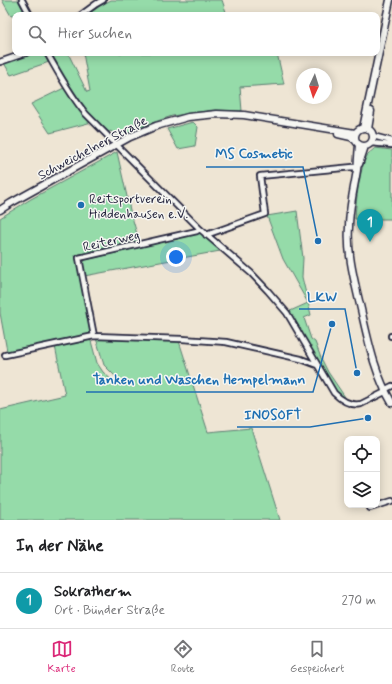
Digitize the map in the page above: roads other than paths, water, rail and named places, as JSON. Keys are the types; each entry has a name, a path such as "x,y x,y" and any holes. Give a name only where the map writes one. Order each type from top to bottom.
{"main road":[{"path":"380,52 390,0"},
{"path":"366,129 379,56"},
{"name":"Schweichelner Straße","path":"0,210 130,137 156,126 188,117 231,114 244,115 355,136"},
{"path":"362,146 356,142 355,136 358,130 366,129 372,133 372,139 362,146 357,159 348,227 349,248 369,344 379,377 392,403"}],"street":[{"path":"22,0 28,12"},
{"path":"84,12 96,2 103,0"},
{"path":"0,62 17,56"},
{"path":"49,56 68,90 86,114 200,230 251,273 268,291 286,313 334,393 339,398 353,404 361,404 392,386"},
{"path":"372,139 392,142"},
{"path":"372,139 392,145"},
{"path":"206,235 265,214 260,176 353,167 357,168"},
{"name":"Reiterweg","path":"94,336 79,258 200,230"},
{"path":"5,355 94,336 226,342 301,359 317,365"},
{"path":"301,359 306,357 309,352"},
{"path":"380,505 392,501"}],"place":[{"name":"Reitsportverein Hiddenhausen e.V.","path":"81,205"},
{"name":"MS Cosmetic","path":"318,241"},
{"name":"Sokratherm","path":"370,242"},
{"name":"Tanken und Waschen Hempelmann","path":"332,324"},
{"name":"LKW","path":"357,373"},
{"name":"INOSOFT","path":"368,418"}]}
